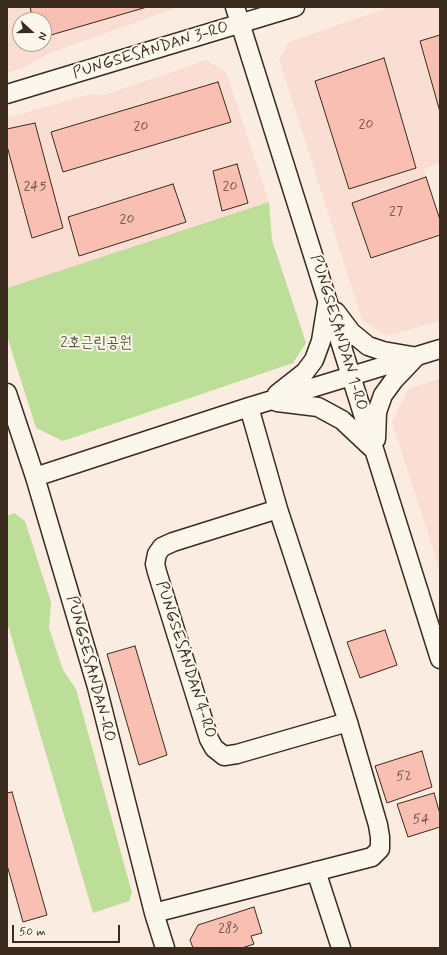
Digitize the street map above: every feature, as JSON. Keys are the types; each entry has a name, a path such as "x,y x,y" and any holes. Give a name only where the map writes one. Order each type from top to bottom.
{"street":[{"name":"PUNGSESANDAN 3-RO","path":"7,94 238,15 296,7"},
{"name":"PUNGSESANDAN 1-RO","path":"238,15 440,659"},
{"path":"328,302 351,332 368,346 383,351 417,356"},
{"path":"268,401 305,372 314,360 321,341 328,302"},
{"path":"35,477 249,407 440,349"},
{"path":"375,452 377,412 383,395 394,380 417,356"},
{"name":"PUNGSESANDAN-RO","path":"7,393 35,477 97,687 154,913 165,948"},
{"path":"268,401 318,406 342,420 375,452"},
{"path":"154,913 372,857 380,849 378,825 348,722 278,509 249,407"},
{"name":"PUNGSESANDAN 4-RO","path":"278,509 173,542 162,547 157,554 155,564 157,572 209,739 214,748 224,756 237,754 348,722"},
{"path":"316,871 341,948"}],"shaded area":[{"path":"7,7 179,7 50,53 23,68 7,73"},
{"path":"389,7 440,7 440,163 424,169 440,217 440,321 387,336 362,320 279,59 289,42"},
{"path":"206,60 226,72 269,202 7,288 7,118 90,94 104,95"},
{"path":"440,379 440,571 392,422 409,388"}],"green space":[{"name":"2호근린공원","path":"269,202 272,240 306,343 293,363 63,441 36,428 7,336 7,288"},
{"path":"14,513 25,521 51,602 49,628 63,670 76,689 132,893 129,901 93,913 7,622 7,516"}],"building":[{"path":"30,7 147,7 52,35 52,12 31,12"},
{"path":"440,35 440,112 420,41"},
{"path":"384,58 416,168 349,189 315,81"},
{"path":"218,82 231,122 63,172 51,132"},
{"path":"35,123 63,228 32,238 7,146 7,129"},
{"path":"237,164 248,203 222,211 213,171"},
{"path":"426,177 440,220 440,235 371,258 352,203"},
{"path":"173,184 186,222 79,256 68,217"},
{"path":"385,630 397,665 360,678 347,642"},
{"path":"135,646 167,755 139,765 107,654"},
{"path":"422,751 432,787 387,803 375,766"},
{"path":"12,792 47,915 23,922 7,865 7,793"},
{"path":"434,793 440,814 440,827 408,837 397,804"},
{"path":"254,907 262,933 251,936 254,944 242,948 193,948 190,940 198,925"}]}
